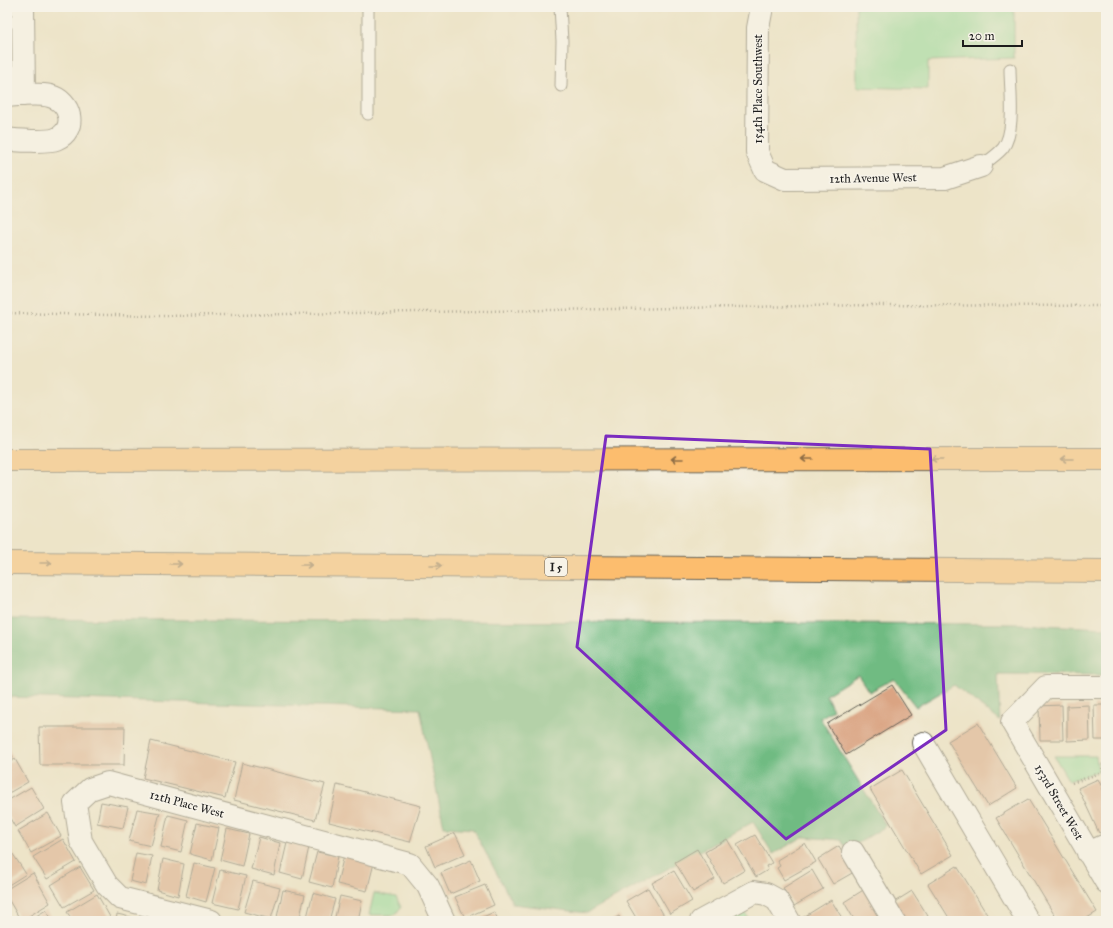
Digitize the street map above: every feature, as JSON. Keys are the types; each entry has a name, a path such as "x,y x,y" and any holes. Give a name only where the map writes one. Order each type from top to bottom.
{"highway":[{"path":"7,460 1106,459"},
{"name":"I 5","path":"7,563 1106,570"}],"street":[{"name":"154th Place Southwest","path":"762,7 758,28 757,152 765,170"},
{"path":"7,139 55,139 65,132 70,118 68,110 64,104 50,96 15,95 18,17"},
{"name":"12th Avenue West","path":"765,170 785,179 945,178 981,166"},
{"name":"153rd Street West","path":"1106,687 1046,687 1012,722 1052,790 1097,849 1106,882"},
{"path":"923,743 1028,921"},
{"name":"12th Place West","path":"211,921 120,898 107,885 81,841 75,803 90,789 108,783 410,864 428,886 444,921"},
{"path":"853,852 894,921"},
{"path":"701,921 754,892 766,894 777,900 789,921"}],"lane":[{"path":"368,7 368,114"},
{"path":"560,7 562,40 561,86"},
{"path":"981,166 1003,148 1010,133 1010,69"}],"path":[{"path":"7,313 162,316 871,306 1106,306"},
{"path":"1052,790 1103,772 1102,765 1106,764"}],"highlighted area":[{"path":"606,436 930,449 946,730 786,839 577,647"}],"green space":[{"path":"856,7 1014,7 1014,58 928,61 928,89 857,87"},
{"path":"7,619 1022,624 1106,628 1106,675 998,674 1000,721 954,685 916,707 894,679 869,692 858,675 826,695 833,710 820,718 886,826 847,850 841,840 803,837 773,854 753,822 587,913 513,904 473,829 444,827 420,709 7,697"},
{"path":"1054,756 1096,756 1098,771 1069,781"},
{"path":"374,893 396,897 401,907 395,915 369,915"},
{"path":"744,910 750,921 726,921"}],"building":[{"path":"892,685 911,715 846,755 827,724"},
{"path":"1062,705 1063,740 1040,740 1039,706"},
{"path":"1089,705 1090,740 1067,741 1067,706"},
{"path":"1094,705 1106,705 1106,740 1095,740"},
{"path":"978,723 1017,788 988,806 948,741"},
{"path":"39,727 125,727 124,765 40,765"},
{"path":"151,741 235,762 225,798 143,778"},
{"path":"7,747 13,757 7,760"},
{"path":"15,759 28,782 7,794 7,764"},
{"path":"242,763 325,784 315,820 234,800"},
{"path":"902,770 953,855 921,874 870,789"},
{"path":"1098,779 1106,796 1106,830 1099,833 1078,788"},
{"path":"337,785 421,806 410,842 329,822"},
{"path":"31,787 44,809 15,827 7,813 7,801"},
{"path":"1028,799 1097,912 1082,921 1058,921 996,818"},
{"path":"101,802 128,807 123,828 97,823"},
{"path":"137,809 160,813 151,846 129,841"},
{"path":"48,813 61,836 31,853 18,831"},
{"path":"168,815 188,820 181,852 161,847"},
{"path":"197,823 219,828 212,860 190,854"},
{"path":"227,829 249,834 242,866 220,860"},
{"path":"455,833 465,854 435,867 426,846"},
{"path":"755,835 772,863 766,866 768,870 756,877 737,845"},
{"path":"259,837 280,843 274,875 251,869"},
{"path":"63,839 76,862 47,879 33,857"},
{"path":"727,839 745,870 723,883 705,852"},
{"path":"287,843 309,847 302,879 280,873"},
{"path":"805,843 816,862 784,880 777,868 780,866 777,860"},
{"path":"839,846 854,872 833,884 818,859"},
{"path":"9,848 26,874 7,886 7,849"},
{"path":"697,849 715,879 693,892 675,862"},
{"path":"317,852 338,856 332,888 309,882"},
{"path":"136,853 152,856 146,885 130,881"},
{"path":"344,855 374,863 367,891 337,884"},
{"path":"163,859 184,864 178,896 157,890"},
{"path":"471,860 480,881 450,894 441,873"},
{"path":"194,863 215,868 206,902 186,896"},
{"path":"957,866 991,921 951,921 928,884"},
{"path":"80,867 94,890 64,907 51,885"},
{"path":"220,870 246,876 238,909 212,903"},
{"path":"812,870 823,889 794,906 783,888"},
{"path":"674,871 692,901 670,914 652,883"},
{"path":"33,873 50,903 21,921 7,897 7,889"},
{"path":"253,881 280,888 271,919 244,912"},
{"path":"485,885 494,905 465,918 455,897"},
{"path":"648,888 666,919 662,921 638,921 626,901"},
{"path":"865,889 880,915 869,921 855,921 844,902"},
{"path":"283,890 305,895 299,921 292,921 277,917"},
{"path":"912,891 928,916 920,921 901,921 891,904"},
{"path":"313,893 335,899 329,921 306,921"},
{"path":"97,894 110,917 103,921 73,921 67,912"},
{"path":"340,896 362,901 358,921 334,921"},
{"path":"831,900 842,918 837,921 804,921 802,918"},
{"path":"46,910 53,921 28,921"},
{"path":"494,912 499,921 474,921"},
{"path":"117,914 144,920 116,921"},
{"path":"619,916 622,921 610,921"}]}
